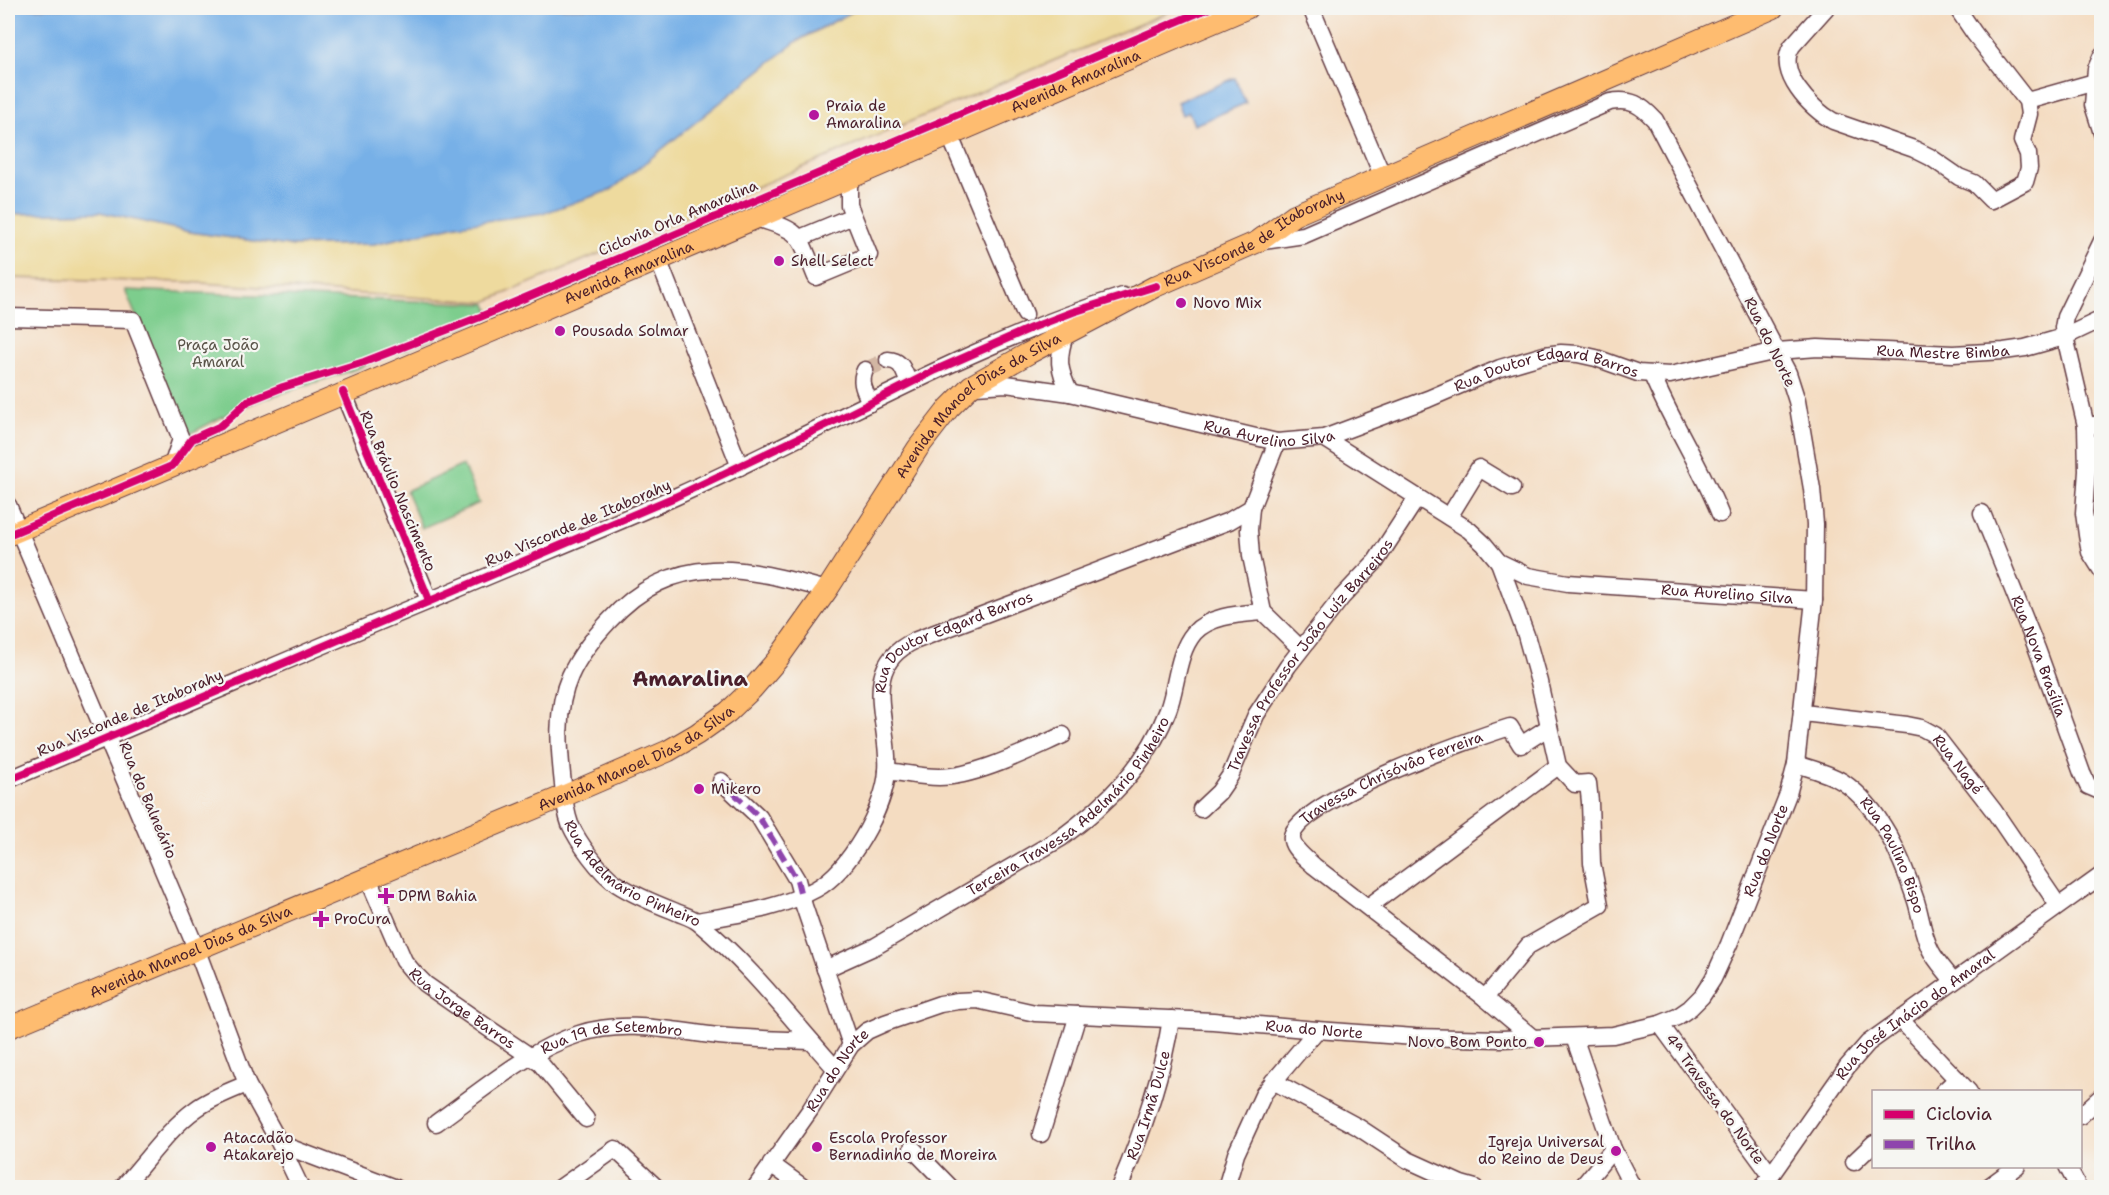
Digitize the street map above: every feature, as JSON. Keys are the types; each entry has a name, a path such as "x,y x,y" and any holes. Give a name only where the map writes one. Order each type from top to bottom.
{"main road":[{"name":"Avenida Amaralina","path":"13,533 1247,8"},
{"name":"Rua Visconde de Itaborahy","path":"1156,286 1257,242 1294,215 1773,8"},
{"name":"Avenida Manoel Dias da Silva","path":"8,1028 564,796 697,735 728,712 777,660 827,590 918,448 949,408 972,387 1066,332 1156,286"}],"street":[{"path":"1311,8 1383,177"},
{"path":"1826,8 1792,46 1786,61 1796,86 1811,105 1821,115 1833,121 1914,149 1942,164 1959,177 1974,183 1991,200 2025,182 2029,168 2028,154 2022,141 2029,114 2027,101 1957,8"},
{"path":"2102,55 2096,69 2098,81 2093,105 2102,133"},
{"path":"2027,101 2098,81"},
{"name":"Rua do Norte","path":"755,1188 810,1110 851,1045 867,1031 940,1004 978,1000 1035,1013 1171,1018 1415,1037 1501,1039 1574,1037 1614,1035 1660,1024 1677,1017 1702,996 1713,979 1788,794 1796,764 1814,600 1815,524 1812,489 1797,401 1788,373 1655,120 1635,102 1623,100 1610,102 1304,235 1257,242"},
{"path":"950,136 1025,314"},
{"path":"755,218 792,230 800,238 816,277 869,255 849,205 849,178"},
{"path":"800,238 853,216"},
{"path":"2102,241 2063,328 2094,425 2084,513 2090,552 2102,571"},
{"path":"658,259 740,467"},
{"name":"Rua Visconde de Itaborahy","path":"8,780 675,497 936,369 1031,328 1156,286"},
{"path":"8,317 133,320 181,439 172,466"},
{"name":"Rua Mestre Bimba","path":"1777,351 1848,348 1981,354 2025,348 2064,337 2102,319"},
{"path":"1066,332 1059,356 1059,366 1070,393"},
{"name":"Rua Doutor Edgard Barros","path":"1324,438 1428,399 1500,368 1544,355 1561,352 1578,354 1638,373 1670,375 1777,351"},
{"path":"888,360 896,360 899,363 909,383"},
{"path":"865,370 861,378 870,403"},
{"path":"1652,375 1675,424 1709,486 1720,514"},
{"name":"Rua Aurelino Silva","path":"972,387 1006,384 1070,393 1277,442 1324,438 1449,517 1469,530 1499,562 1526,635 1558,766"},
{"name":"Rua Bráulio Nascimento","path":"343,392 429,600"},
{"path":"1277,442 1251,508 1249,530 1251,556 1263,612 1300,648"},
{"path":"1449,517 1479,468 1512,488"},
{"name":"Travessa Professor João Luíz Barreiros","path":"1200,809 1220,792 1230,776 1256,715 1300,648 1342,597 1376,561 1417,498"},
{"name":"Rua do Balneário","path":"8,505 13,533 106,737 196,948 247,1084 301,1188"},
{"name":"Rua Doutor Edgard Barros","path":"697,921 763,908 801,896 829,881 853,853 881,798 887,771 882,672 893,653 902,646 1229,521 1251,508"},
{"name":"Rua Nova Brasília","path":"1982,513 2037,649 2082,773 2088,786 2102,792"},
{"name":"Rua Aurelino Silva","path":"1499,562 1528,576 1568,583 1814,600"},
{"name":"Rua Adelmário Pinheiro","path":"827,590 741,570 719,568 671,577 650,586 629,601 596,635 581,656 570,677 561,705 559,732 566,812 575,834 599,867 616,884 697,921 747,968 835,1068"},
{"name":"Terceira Travessa Adelmário Pinheiro","path":"825,969 876,946 1061,838 1087,819 1111,797 1153,743 1171,700 1183,656 1195,631 1219,619 1263,612"},
{"name":"Rua Nagé","path":"1803,713 1908,725 1922,728 1935,735 1994,812 2058,906"},
{"name":"Travessa Chrisóvâo Ferreira","path":"1533,1038 1485,998 1314,866 1298,850 1292,839 1293,833 1308,815 1326,803 1408,765 1510,727 1521,745 1549,727"},
{"path":"887,771 926,776 955,775 1019,754 1063,735"},
{"name":"Rua Paulino Bispo","path":"1796,764 1842,781 1857,793 1872,811 1890,839 1902,864 1916,900 1925,938 1932,953 1953,981"},
{"path":"1368,907 1558,766 1575,784 1588,783 1592,863 1600,904 1528,946 1485,998"},
{"path":"721,781 759,817 797,880 851,1045"},
{"name":"Rua José Inácio do Amaral","path":"1766,1181 1847,1067 1868,1044 2102,875"},
{"name":"Rua Jorge Barros","path":"368,878 401,955 414,973 425,984 532,1056 586,1119"},
{"path":"1041,1134 1078,1015"},
{"name":"Rua Irmã Dulce","path":"1119,1188 1133,1156 1153,1095 1163,1062 1171,1018"},
{"path":"1900,1019 1963,1085 1949,1090"},
{"name":"4ª Travessa do Norte","path":"1660,1024 1766,1181"},
{"name":"Rua 19 de Setembro","path":"436,1123 532,1056 578,1034 602,1028 626,1026 722,1036 811,1041"},
{"path":"1226,1188 1236,1154 1264,1093 1317,1030"},
{"path":"1574,1037 1613,1149 1633,1188"},
{"path":"1273,1081 1358,1127 1408,1160 1465,1186"},
{"path":"122,1188 172,1131 195,1109 247,1084"},
{"path":"2082,1114 2102,1096"},
{"path":"280,1144 396,1188"},
{"path":"1854,1162 1872,1145"},
{"path":"560,1188 615,1149 657,1188"},
{"path":"912,1149 951,1188"},
{"path":"1581,1188 1613,1149"},
{"path":"771,1164 804,1188"},
{"path":"1987,1188 2016,1168"},
{"path":"2068,1168 2076,1183"}],"green space":[{"name":"Praça João Amaral","path":"125,290 487,304 491,315 356,369 260,400 235,410 186,436"},
{"path":"463,465 479,503 422,528 406,491"}],"sand":[{"name":"Praia de Amaralina","path":"859,8 1178,8 485,302 186,282 8,278 8,214 100,212 190,232 289,246 374,244 457,225"}],"water":[{"path":"8,8 859,8 797,41 611,190 544,213 457,225 374,244 289,246 190,232 100,212 8,214"},
{"path":"1235,78 1246,103 1194,125 1189,112 1182,115 1177,102"}],"tunnel":[{"path":"865,370 888,360"}],"marked path":[{"path":"721,781 759,817 797,880 801,896"}],"cycle path":[{"name":"Ciclovia Orla Amaralina","path":"8,535 172,466 192,439 221,426 248,401 283,387 364,362 480,317 1209,8"},
{"path":"8,780 675,497 936,370 1031,328 1156,286"},
{"path":"343,392 429,600"}],"place":[{"name":"Praia de Amaralina","path":"814,115"},
{"name":"Shell Select","path":"779,261"},
{"name":"Novo Mix","path":"1181,303"},
{"name":"Pousada Solmar","path":"560,331"},
{"name":"Mikero","path":"699,789"},
{"name":"DPM Bahia","path":"386,896"},
{"name":"ProCura","path":"321,919"},
{"name":"Novo Bom Ponto","path":"1539,1042"},
{"name":"Atacadão Atakarejo","path":"211,1147"},
{"name":"Escola Professor Bernadinho de Moreira","path":"817,1147"},
{"name":"Igreja Universal do Reino de Deus","path":"1616,1151"}],"district":[{"name":"Amaralina","path":"690,679"}]}
